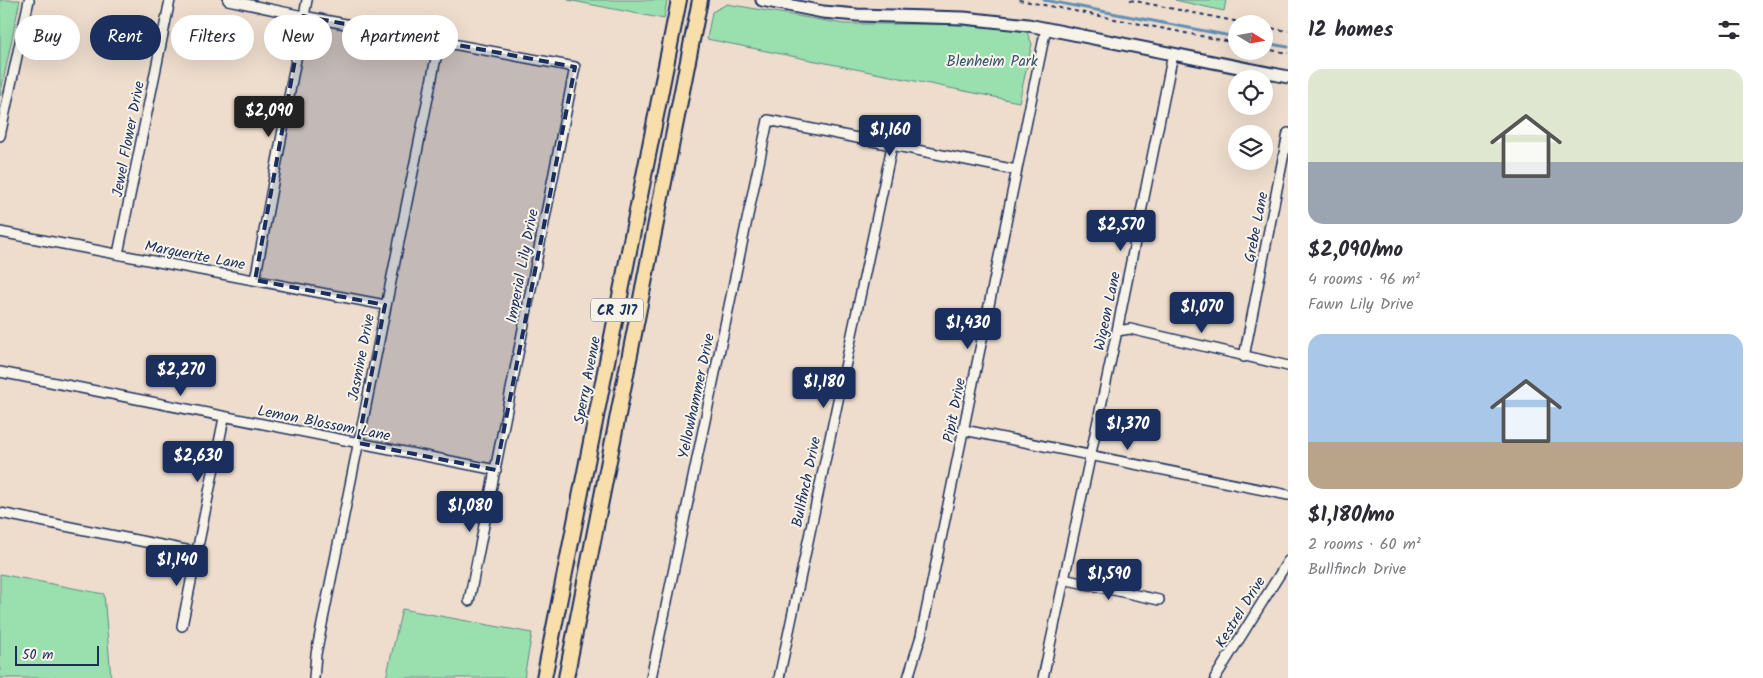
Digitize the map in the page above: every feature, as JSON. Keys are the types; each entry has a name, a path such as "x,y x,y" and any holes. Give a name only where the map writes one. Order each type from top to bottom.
{"main road":[{"name":"Sperry Avenue","path":"544,678 679,0"},
{"name":"CR J17","path":"566,678 700,0"}],"street":[{"path":"0,136 29,0"},
{"name":"Jewel Flower Drive","path":"118,254 170,0"},
{"path":"228,0 298,15"},
{"path":"303,15 307,0"},
{"path":"762,0 823,12 857,16 964,18 1046,28 1288,77"},
{"name":"Pipit Drive","path":"908,678 921,636 1046,28"},
{"name":"Imperial Lily Drive","path":"458,45 575,67 496,470 468,601"},
{"name":"Wigeon Lane","path":"1043,678 1117,331 1173,54"},
{"path":"255,280 295,60"},
{"name":"Jasmine Drive","path":"314,678 316,654 435,60"},
{"name":"Yellowhammer Drive","path":"651,678 768,120 892,146"},
{"name":"Grebe Lane","path":"1244,357 1288,133"},
{"path":"892,146 1016,170"},
{"name":"Bullfinch Drive","path":"779,678 892,146"},
{"name":"Marguerite Lane","path":"0,232 385,305"},
{"path":"1117,331 1130,329 1288,366"},
{"name":"Lemon Blossom Lane","path":"0,372 224,418 496,470"},
{"path":"182,626 224,418"},
{"path":"964,430 1288,495"},
{"path":"0,513 196,552"},
{"name":"Kestrel Drive","path":"1215,678 1288,561"},
{"path":"1063,579 1159,600"}],"path":[{"path":"1019,0 1228,41"},
{"path":"1130,0 1228,20"},
{"path":"1273,29 1288,32"},
{"path":"1273,50 1288,53"}],"highlighted area":[{"path":"303,16 575,67 496,470 358,443 385,305 255,280"}],"green space":[{"path":"0,0 20,0 17,15 15,15 15,24 0,96"},
{"path":"568,0 667,0 664,19"},
{"path":"1175,0 1226,0 1224,11"},
{"name":"Blenheim Park","path":"727,4 844,24 949,24 1026,30 1032,44 1019,102 707,39 712,12"},
{"path":"0,574 104,594 111,678 0,678"},
{"path":"402,609 532,633 524,678 386,678"}],"waterway":[{"path":"1044,0 1228,35"},
{"path":"1273,44 1288,47"}]}
